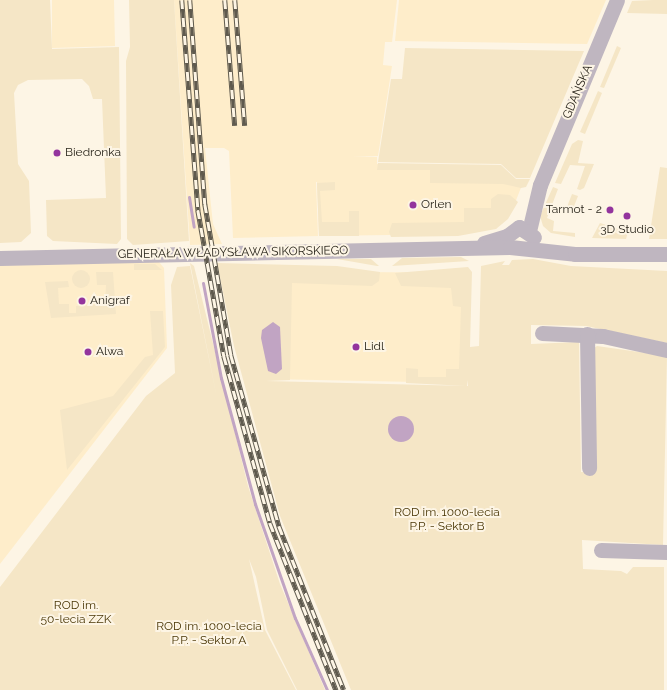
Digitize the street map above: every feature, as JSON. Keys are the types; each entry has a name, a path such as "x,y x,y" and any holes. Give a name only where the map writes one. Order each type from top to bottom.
{"street":[{"name":"GDAŃSKA","path":"525,240 540,185 617,0"},
{"name":"GDAŃSKA","path":"512,231 540,185"},
{"path":"512,231 509,240 525,240"},
{"name":"GENERAŁA WŁADYSŁAWA SIKORSKIEGO","path":"467,248 512,231"},
{"name":"GENERAŁA WŁADYSŁAWA SIKORSKIEGO","path":"0,258 467,248 525,240 561,253 594,252 667,254"},
{"path":"542,333 587,334 667,350"},
{"path":"587,334 589,468"},
{"path":"601,550 667,552"}],"shaded area":[{"path":"52,0 114,0 115,46 52,48"},
{"path":"174,0 397,0 392,42 385,42 383,65 392,66 378,156 353,157 377,157 377,164 500,166 522,185 515,203 461,234 319,236 316,182 318,236 233,238 229,151 224,148 205,148 213,224 222,244 190,245"},
{"path":"399,0 606,0 587,44 395,41"},
{"path":"159,262 164,268 167,348 0,564 0,264"},
{"path":"255,271 471,273 466,383 267,379"},
{"path":"273,322 280,327 282,369 276,374 268,371 261,338 262,330"},
{"path":"401,416 410,420 414,429 410,438 401,442 392,438 388,429 392,420"}],"green space":[{"path":"0,0 50,0 52,49 119,47 121,239 117,244 53,241 47,236 46,200 106,198 102,99 93,99 89,86 82,79 28,80 18,85 14,93 18,164 29,181 31,233 21,242 0,243"},
{"path":"129,0 174,0 189,241 133,245 127,239 126,61 130,47"},
{"path":"667,0 667,14 627,13 632,1"},
{"path":"617,46 621,48 604,88 600,87"},
{"path":"405,48 584,51 530,178 516,178 501,164 378,162 391,79 402,79"},
{"path":"598,91 602,93 585,134 580,132"},
{"path":"578,140 583,141 578,163 594,164 584,188 580,190 577,189 585,166 570,165 561,184 555,183 572,144"},
{"path":"378,163 501,165 516,179 530,179 526,187 521,188 503,184 430,183 430,170 377,170"},
{"path":"660,167 667,168 667,239 649,239"},
{"path":"335,182 335,190 320,191 322,222 349,222 349,211 359,211 359,236 319,236 317,183"},
{"path":"553,187 558,189 547,218 554,221 553,231 575,233 575,237 551,233 543,226 540,216"},
{"path":"498,194 510,195 518,202 508,219 496,229 458,236 391,237 389,232 392,223 464,222 464,208 491,208 491,199"},
{"path":"572,194 578,196 571,214 565,212"},
{"path":"600,223 628,232 626,239 592,238"},
{"path":"461,257 469,261 392,266 402,258"},
{"path":"337,259 371,259 379,266 377,266"},
{"name":"ROD im. 1000-lecia P.P. - Sektor B","path":"533,259 571,266 667,271 667,343 586,326 531,325 531,344 579,342 581,472 594,472 593,349 597,346 667,356 663,545 582,540 583,569 621,571 627,574 633,567 664,567 664,690 351,690 280,516 234,346 217,263 337,266 380,272 379,281 372,286 292,283 290,380 266,381 466,386 406,383 406,368 418,369 418,377 446,377 446,369 459,369 461,307 453,306 451,288 401,286 395,273 468,267 472,272 470,347 479,346 481,266 505,261 502,265 509,265 512,260"},
{"path":"190,263 194,266 248,486 280,584 325,690 297,690 267,630 256,577 249,559 265,630 296,690 0,690 0,587 146,396 175,373 171,285 177,267 190,266 217,398"},
{"path":"134,264 155,264 162,270 134,270"},
{"path":"81,270 87,273 90,279 87,285 81,288 75,285 72,279 75,273"},
{"path":"96,272 113,272 116,314 51,318 45,282 68,281 69,287 58,288 59,304 69,304 69,313 76,313 76,306 105,304 106,285 97,285"},
{"path":"150,311 163,311 165,347 67,470 60,410 113,396 145,357 153,355"}],"waterway":[{"path":"189,197 194,227"},
{"path":"203,283 221,378 255,504 295,618 327,690"}],"railway":[{"path":"182,0 198,210 224,356 270,523 336,690"},
{"path":"190,0 205,204 231,355 279,526 344,690"},
{"path":"225,0 235,126"},
{"path":"235,0 245,126"}],"place":[{"name":"Biedronka","path":"57,153"},
{"name":"Orlen","path":"413,205"},
{"name":"Tarmot - 2","path":"610,210"},
{"name":"3D Studio","path":"627,216"},
{"name":"Anigraf","path":"82,301"},
{"name":"Lidl","path":"356,347"},
{"name":"Alwa","path":"88,352"}],"park label":[{"name":"ROD im. 50-lecia ZZK","path":"76,613"},
{"name":"ROD im. 1000-lecia P.P. - Sektor A","path":"209,634"}]}
